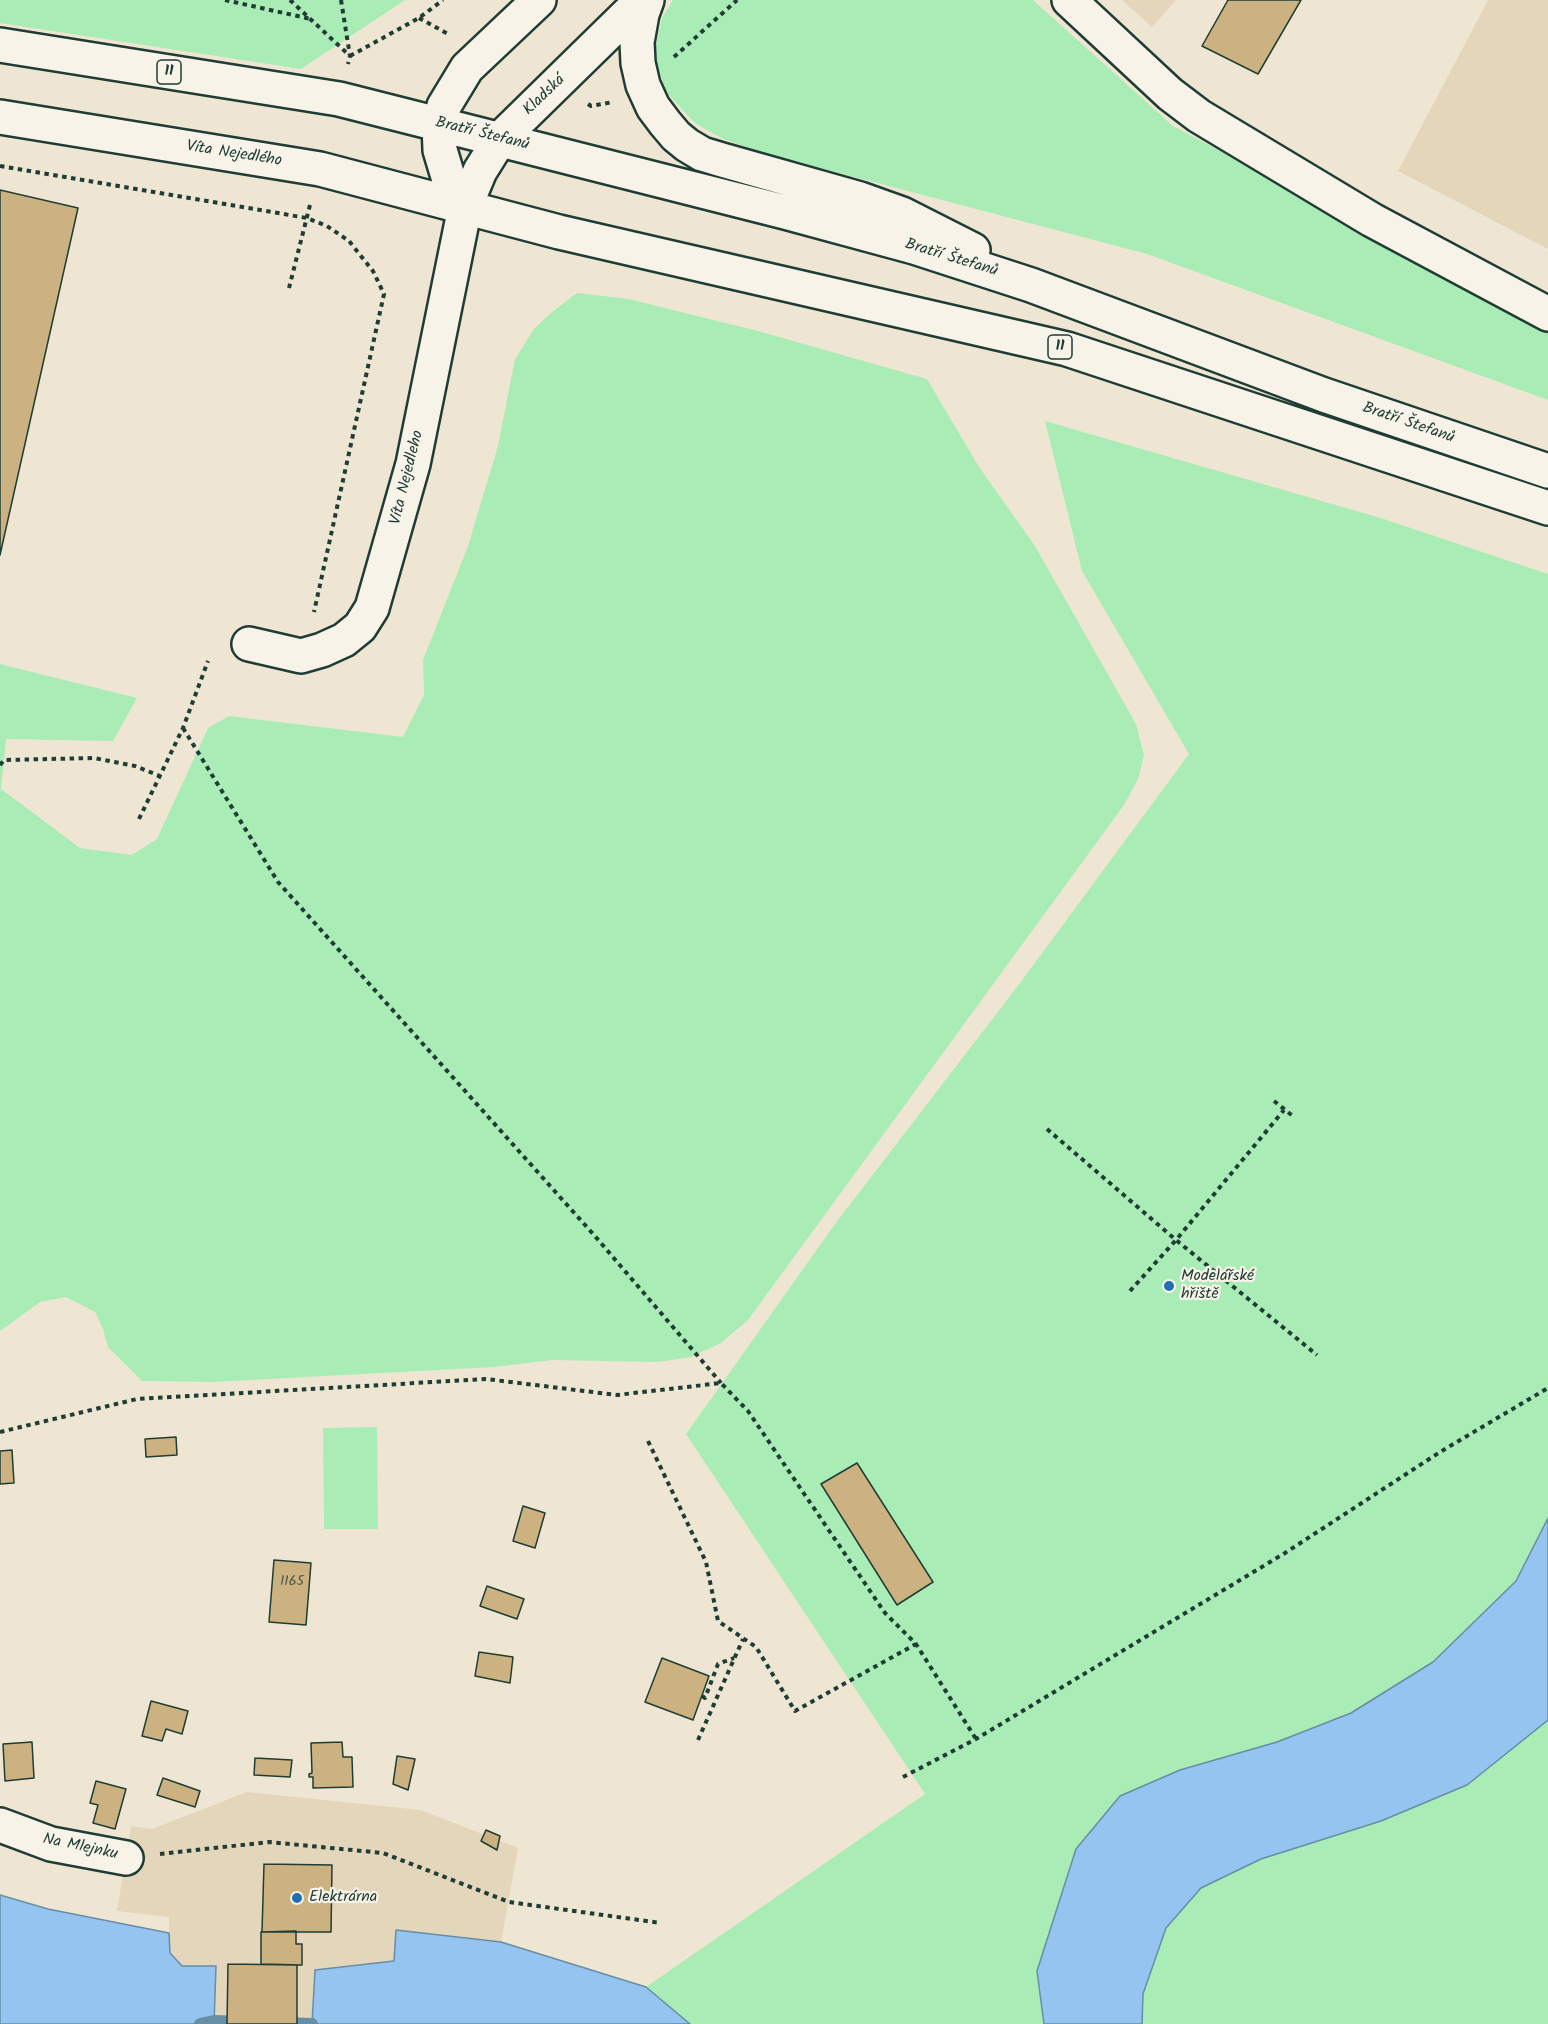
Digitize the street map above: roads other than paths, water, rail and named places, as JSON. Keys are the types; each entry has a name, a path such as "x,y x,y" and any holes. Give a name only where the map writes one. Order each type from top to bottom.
{"main road":[{"path":"465,207 449,180 440,150 439,124 444,106 467,68 539,0"},
{"name":"Kladská","path":"465,207 480,171 500,139 642,0"},
{"path":"647,0 637,42 638,63 644,85 659,115 676,136 687,145 702,154 860,199 902,214 959,241 1031,285"},
{"path":"1069,0 1170,94 1198,116 1372,220 1548,314"},
{"name":"Bratří Štefanů","path":"0,45 339,99 914,247 1031,285 1323,395 1548,471"},
{"name":"Víta Nejedlého","path":"0,117 320,169 465,207"},
{"name":"11","path":"465,207 559,232 1067,349 1548,508"},
{"name":"Víta Nejedleho","path":"249,644 304,655 322,650 344,640 360,627 372,608 414,464 465,207"},
{"name":"Na Mlejnku","path":"0,1825 51,1844 126,1858"}],"water":[{"path":"1548,1518 1548,1720 1467,1785 1381,1821 1261,1859 1201,1888 1166,1928 1143,1994 1142,2024 1044,2024 1037,1971 1076,1849 1120,1796 1180,1770 1277,1742 1351,1713 1433,1662 1516,1581"},
{"path":"0,1895 48,1909 169,1933 170,1953 182,1966 216,1966 214,2024 0,2024"},
{"path":"396,1930 501,1942 646,1987 690,2024 312,2024 315,1970 394,1961"}],"waterway":[{"path":"200,2024 214,2021 242,2022"},
{"path":"283,2023 312,2024"}],"place":[{"name":"Modelářské hřiště","path":"1169,1286"},
{"name":"Elektrárna","path":"297,1898"}]}
